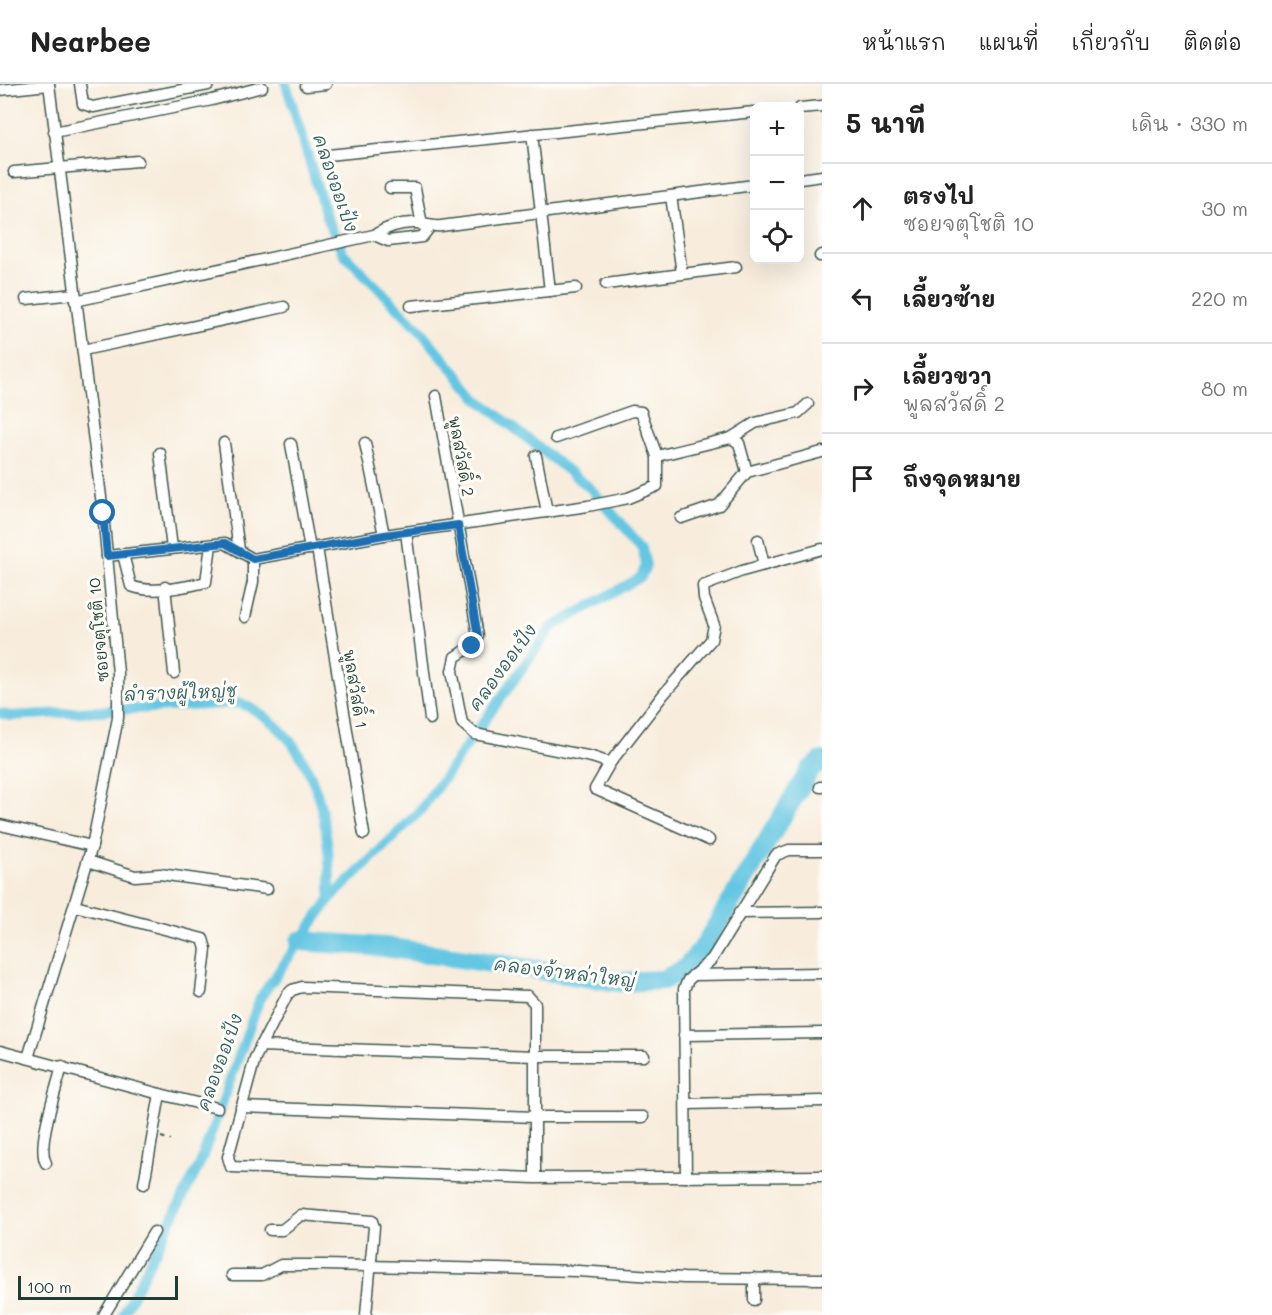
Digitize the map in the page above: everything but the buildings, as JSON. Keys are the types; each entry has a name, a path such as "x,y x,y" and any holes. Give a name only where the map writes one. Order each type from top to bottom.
{"street":[{"path":"80,84 83,104 93,107 208,84 212,100"},
{"path":"306,86 326,84"},
{"path":"0,90 49,85"},
{"name":"ซอยจตุโชติ 10","path":"28,1058 92,846 116,737 118,709 118,673 107,556 49,85"},
{"path":"54,132 212,100 262,87"},
{"path":"804,108 822,106"},
{"path":"328,155 750,112"},
{"path":"532,134 550,291"},
{"path":"14,172 138,161"},
{"path":"804,178 822,176"},
{"path":"26,299 74,298 370,235 391,226 426,226 750,186"},
{"path":"390,188 415,188 426,226"},
{"path":"671,196 682,273"},
{"path":"606,284 736,267"},
{"path":"411,306 576,288"},
{"path":"83,350 284,307"},
{"name":"พูลสวัสดิ์ 2","path":"436,396 478,636 472,646 452,662 462,723 475,734 592,757 610,764"},
{"path":"657,456 731,438 755,423 798,413 808,404"},
{"path":"107,556 225,543 253,559 384,535 588,506 628,498 657,486 657,456 643,414 639,411 556,438"},
{"path":"731,438 739,443 747,472"},
{"path":"224,443 239,550"},
{"path":"366,443 384,535"},
{"name":"พูลสวัสดิ์ 1","path":"291,444 313,548 364,834"},
{"path":"681,518 720,505 747,472 822,452"},
{"path":"160,453 172,548"},
{"path":"536,456 547,512"},
{"path":"406,532 430,718"},
{"path":"758,540 764,565"},
{"path":"123,554 131,586 144,589 165,587 206,582 211,545"},
{"path":"709,840 595,789 610,764 663,695 711,640 714,625 704,598 703,586 710,581 822,549"},
{"path":"245,617 253,582 253,559"},
{"path":"165,587 174,673"},
{"path":"0,825 92,846"},
{"path":"686,1177 684,988 693,975 712,959 776,855 789,850 822,850"},
{"path":"87,861 135,876 160,874 267,889"},
{"path":"75,906 203,939 206,949 201,992"},
{"path":"739,913 822,912"},
{"path":"693,975 822,973"},
{"path":"535,1178 535,1004 524,994 302,987 292,990 287,995 260,1046 241,1107 228,1162 236,1168 535,1178 822,1176"},
{"path":"684,1035 822,1033"},
{"path":"260,1046 535,1056 644,1056"},
{"path":"0,1052 62,1066 217,1108"},
{"path":"45,1163 44,1140 62,1066"},
{"path":"144,1184 160,1094"},
{"path":"686,1104 822,1101"},
{"path":"241,1107 535,1117 644,1117"},
{"path":"270,1230 282,1230 301,1215 372,1221 374,1227 366,1315"},
{"path":"104,1315 154,1232"},
{"path":"232,1275 262,1275 281,1265 291,1265 578,1271 684,1278 822,1279"},
{"path":"754,1278 754,1300"}],"waterway":[{"name":"คลองออเป้ง","path":"123,1315 200,1164 260,998 330,899 420,811 551,628 641,577 646,565 642,547 590,488 479,400 418,328 343,253 326,216 286,84"},
{"name":"ลำรางผู้ใหญ่ชู","path":"0,713 10,716 240,703 266,718 287,737 303,760 314,785 322,813 330,871 330,899"},
{"name":"คลองจ้าหล่าใหญ่","path":"300,941 385,947 620,982 663,980 685,969 703,948 810,770 822,761"}],"route":[{"path":"103,513 107,556 225,543 253,559 384,535 458,525 478,636 472,646"}]}
